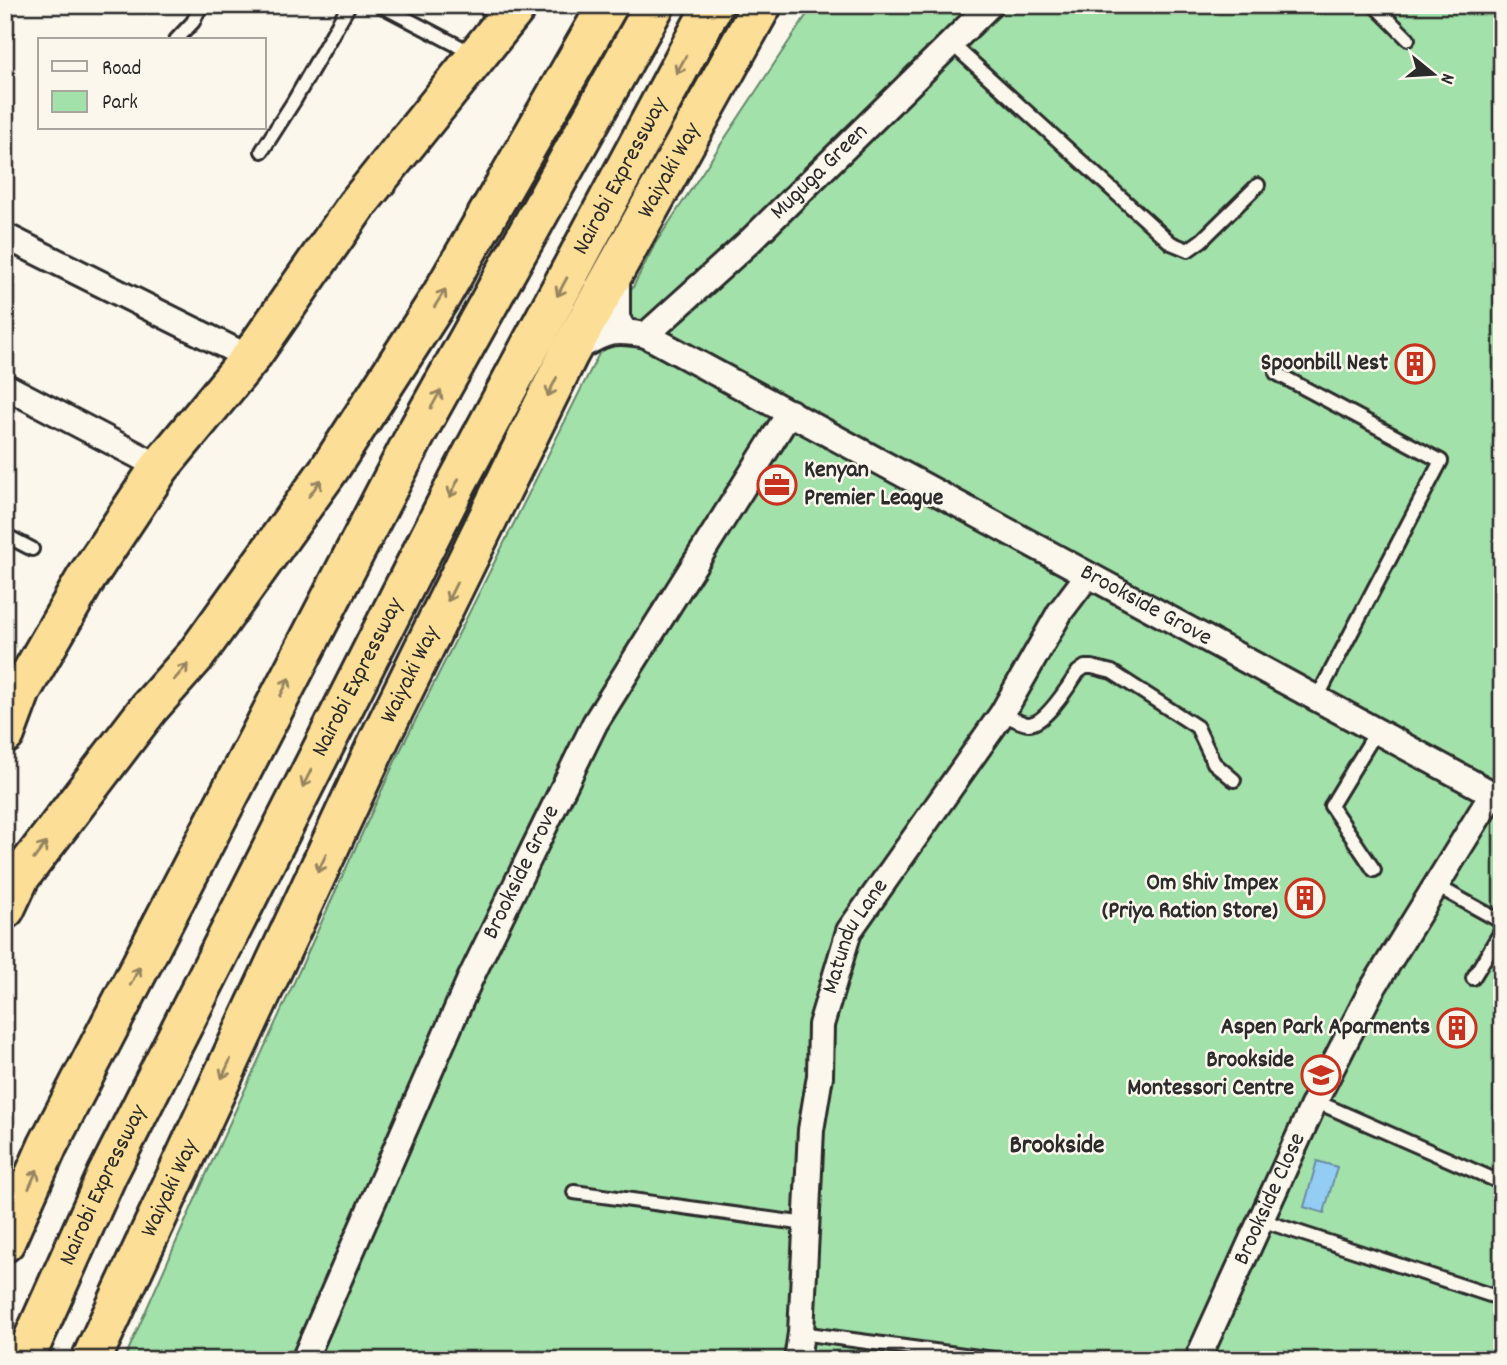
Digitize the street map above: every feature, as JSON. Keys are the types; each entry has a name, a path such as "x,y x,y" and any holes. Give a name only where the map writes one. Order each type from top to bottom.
{"highway":[{"path":"5,909 20,877 149,708 196,655 330,468 441,296 608,5"},
{"name":"Nairobi Expressway","path":"5,1242 48,1145 417,432 655,5"},
{"name":"Nairobi Expressway","path":"24,1360 107,1174 457,481 713,5"},
{"name":"Waiyaki Way","path":"91,1360 380,737 569,353 762,5"},
{"path":"5,733 21,691 85,580 160,467 250,358 356,206 478,56 503,10"}],"street":[{"name":"Muguga Green","path":"635,333 750,241 990,5"},
{"path":"5,236 250,358"},
{"path":"617,265 617,318 635,333"},
{"path":"569,353 604,333 635,333"},
{"name":"Brookside Grove","path":"635,333 790,412 1497,796"},
{"path":"5,386 160,467"},
{"name":"Brookside Grove","path":"304,1360 470,979 595,723 790,412"},
{"name":"Matundu Lane","path":"797,1360 801,1333 811,1130 820,1076 821,1025 849,931 1002,714 1060,612 1088,575"},
{"name":"Brookside Close","path":"1200,1354 1315,1101 1371,991 1435,884 1497,796"}],"lane":[{"path":"178,38 193,22 201,5"},
{"path":"262,150 294,101 349,5"},
{"path":"380,5 478,56"},
{"path":"1374,5 1408,39"},
{"path":"952,44 1171,243 1188,250 1202,240 1258,185"},
{"path":"1276,373 1441,461 1317,698"},
{"path":"5,535 32,549"},
{"path":"1002,714 1028,724 1033,723 1044,716 1085,667 1112,672 1197,727 1214,763 1234,780"},
{"path":"1374,870 1331,806 1376,732"},
{"path":"1435,884 1502,922"},
{"path":"1473,978 1502,930"},
{"path":"1315,1101 1502,1183"},
{"path":"574,1192 806,1224"},
{"path":"1261,1220 1502,1299"},
{"path":"801,1333 1000,1360"}],"green space":[{"path":"813,5 1502,5 1502,1360 124,1360 397,757 583,385 655,244"}],"water":[{"path":"1317,1161 1337,1167 1324,1213 1304,1207"}],"place":[{"name":"Spoonbill Nest","path":"1415,364"},
{"name":"Kenyan Premier League","path":"777,485"},
{"name":"Om Shiv Impex (Priya Ration Store)","path":"1305,898"},
{"name":"Aspen Park Aparments","path":"1457,1028"},
{"name":"Brookside Montessori Centre","path":"1321,1075"}],"district":[{"name":"Brookside","path":"1057,1146"}]}
